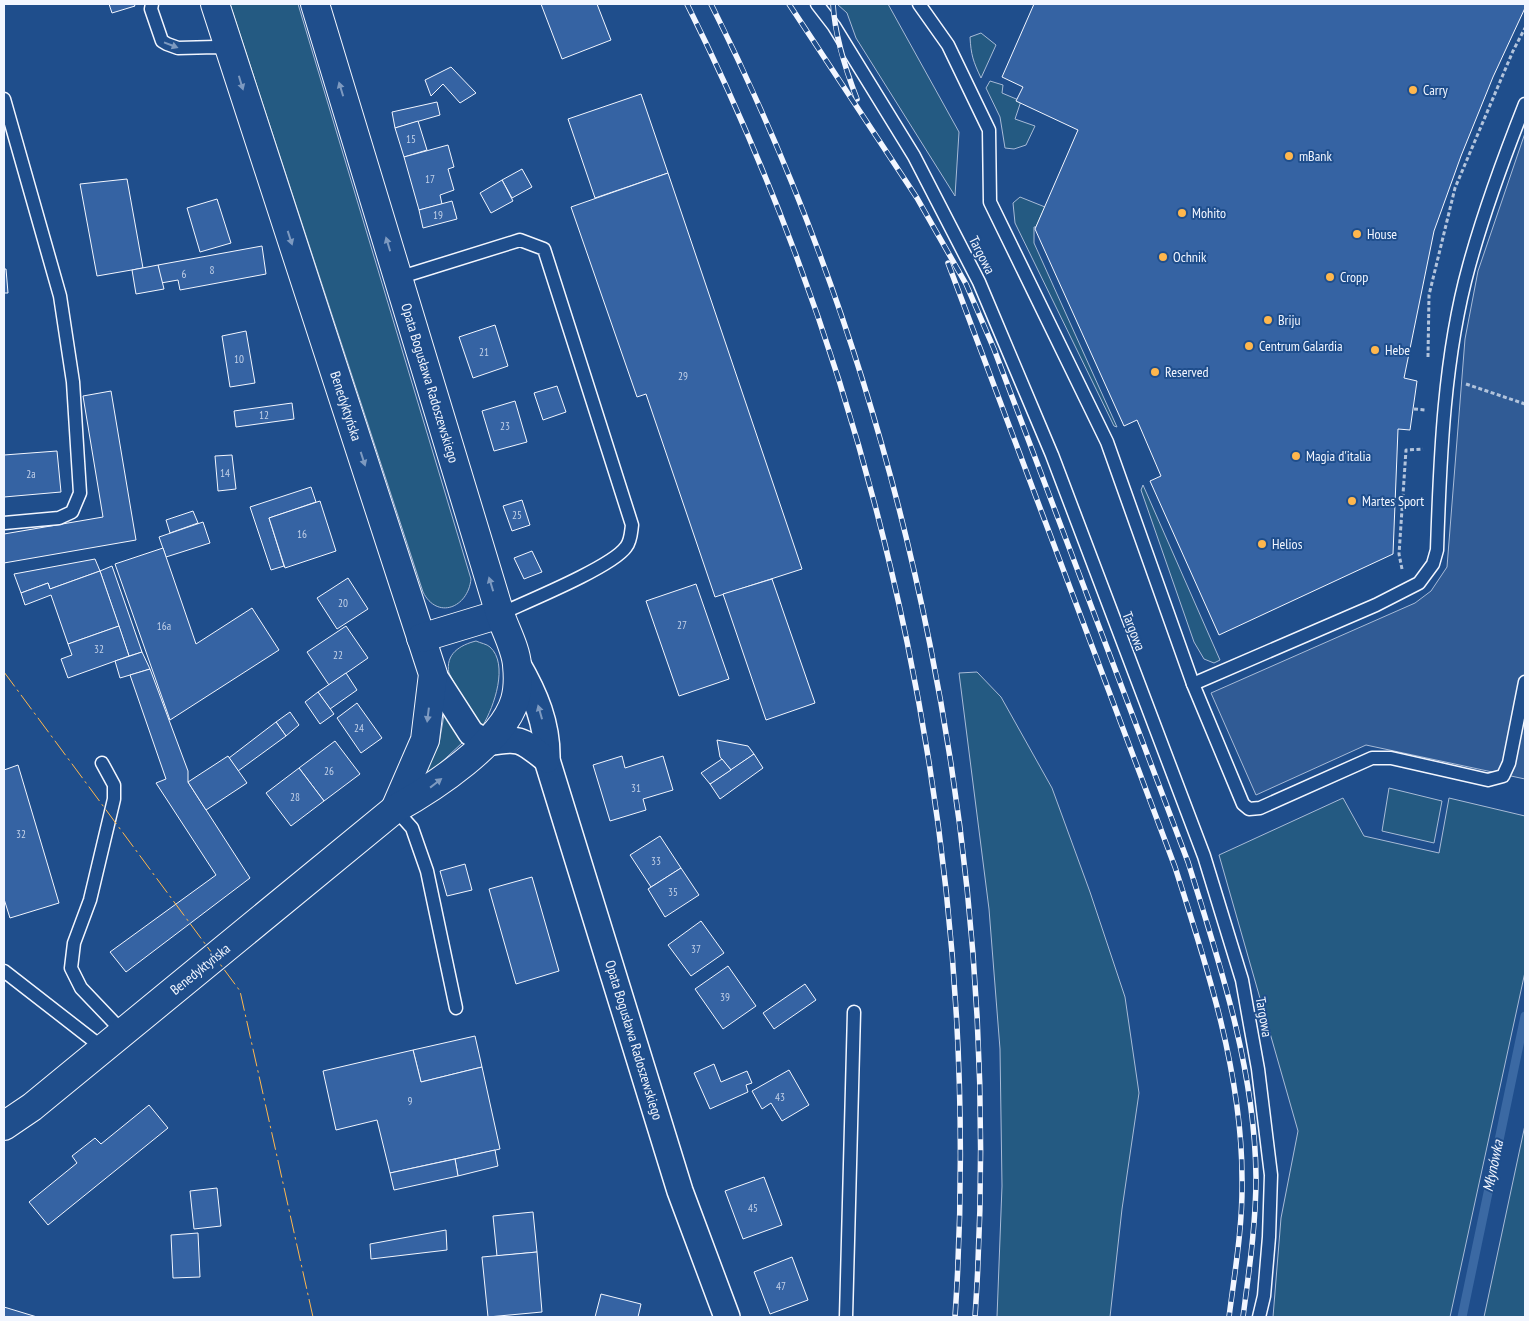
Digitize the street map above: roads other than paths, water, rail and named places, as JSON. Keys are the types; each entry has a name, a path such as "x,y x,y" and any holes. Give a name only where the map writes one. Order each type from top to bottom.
{"street":[{"name":"Benedyktyńska","path":"215,4 433,674 425,740 395,809"},
{"name":"Opata Bogusława Radoszewskiego","path":"315,4 500,614 517,664 534,692 548,740 547,760 680,1191 727,1317"},
{"path":"421,638 500,614"},
{"name":"Benedyktyńska","path":"4,1126 32,1107 395,809 422,794 487,743 504,722 516,699 517,664"},
{"path":"433,674 472,733 487,743 514,738 531,747 547,760"}],"lane":[{"path":"152,4 151,9 162,41 166,44 178,48 216,47 230,51"},
{"name":"Targowa","path":"817,4 834,26 914,156 979,282 1055,465 1204,856 1242,980 1260,1088 1271,1175 1269,1237 1264,1296 1259,1317"},
{"path":"919,4 948,45 989,130 990,202 1107,442 1193,684 1243,804 1249,809 1260,808 1372,758 1391,758 1488,780 1503,776 1509,763 1525,682"},
{"path":"4,99 60,296 73,382 80,493 72,512 59,518 4,523"},
{"path":"1193,684 1376,605 1419,583 1434,564 1437,550 1444,422 1455,336 1468,267 1509,144 1525,104"},
{"path":"398,278 520,240 544,249 632,525 630,540 626,548 616,556 595,569 500,614"},
{"path":"102,763 114,785 114,798 90,900 74,943 71,968 113,1040"},
{"path":"395,809 412,828 427,871 456,1008"},
{"path":"4,971 113,1040"},
{"path":"846,1317 854,1012"}],"waterway":[{"name":"Młynówka","path":"1462,1317 1525,1016"}],"railway":[{"path":"687,4 757,157 817,316 868,478 907,643 936,810 954,979 960,1148 955,1317"},
{"path":"711,4 781,157 841,315 891,478 930,643 958,810 975,979 981,1148 975,1317"},
{"path":"789,4 917,198 966,284 994,349 1188,862 1234,1018 1249,1097 1254,1137 1255,1212 1243,1317"},
{"path":"833,4 841,52 857,99"},
{"path":"948,263 1175,867 1210,981 1229,1060 1236,1099 1240,1139 1241,1213 1229,1317"}],"place":[{"name":"Carry","path":"1413,90"},
{"name":"mBank","path":"1289,156"},
{"name":"Mohito","path":"1182,213"},
{"name":"House","path":"1357,234"},
{"name":"Ochnik","path":"1163,257"},
{"name":"Cropp","path":"1330,277"},
{"name":"Briju","path":"1268,320"},
{"name":"Centrum Galardia","path":"1249,346"},
{"name":"Hebe","path":"1375,350"},
{"name":"Reserved","path":"1155,372"},
{"name":"Magia d'italia","path":"1296,456"},
{"name":"Martes Sport","path":"1352,501"},
{"name":"Helios","path":"1262,544"}]}
